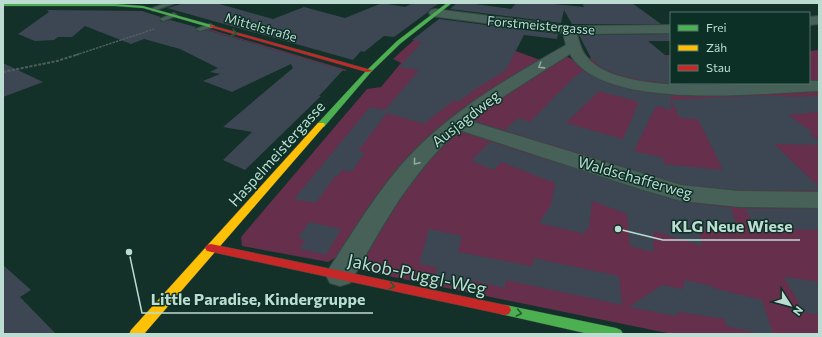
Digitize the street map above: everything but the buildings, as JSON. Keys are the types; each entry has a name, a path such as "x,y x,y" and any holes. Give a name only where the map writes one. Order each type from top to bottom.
{"street":[{"name":"Haspelmeistergasse","path":"136,334 368,71 399,42 450,3"},
{"name":"Mittelstraße","path":"3,5 143,7 368,71"},
{"name":"Forstmeistergasse","path":"435,13 571,38 670,29"},
{"path":"571,38 582,61 594,70 620,80 656,88 692,91 819,86"},
{"name":"Ausjagdweg","path":"340,275 371,223 402,178 424,152 456,123 571,38"},
{"name":"Waldschafferweg","path":"456,123 648,184 681,193 739,199 819,200"},
{"name":"Jakob-Puggl-Weg","path":"212,248 616,334"}],"lane":[{"path":"153,9 173,3"},
{"path":"133,10 143,7"},
{"path":"163,19 174,15"},
{"path":"200,29 210,26"}],"path":[{"path":"3,72 57,61 155,28"}],"shaded area":[{"path":"206,28 347,70 345,71 204,29"},
{"path":"426,29 480,36 543,61 467,106 337,257 328,262 242,246 241,237 367,89 381,87 401,63 393,59"},
{"path":"819,50 819,83 810,83 810,51"},
{"path":"670,55 670,84 794,84 693,88 652,85 605,72 586,58"},
{"path":"566,56 589,69 637,87 819,88 819,195 795,195 675,187 470,122 470,120 500,97"},
{"path":"461,130 637,185 819,205 819,334 672,334 359,270 356,260 363,262 380,226 422,165 456,131"}],"traffic: fast":[{"path":"321,125 369,71 399,42 450,3"},
{"path":"3,5 115,5 143,7 212,26"},
{"path":"505,310 616,334"}],"traffic: slow":[{"path":"136,334 321,125"}],"traffic: jam":[{"path":"212,26 369,71"},
{"path":"211,248 505,310"}],"place":[{"name":"KLG Neue Wiese","path":"618,229"},
{"name":"Little Paradise, Kindergruppe","path":"129,252"}]}
